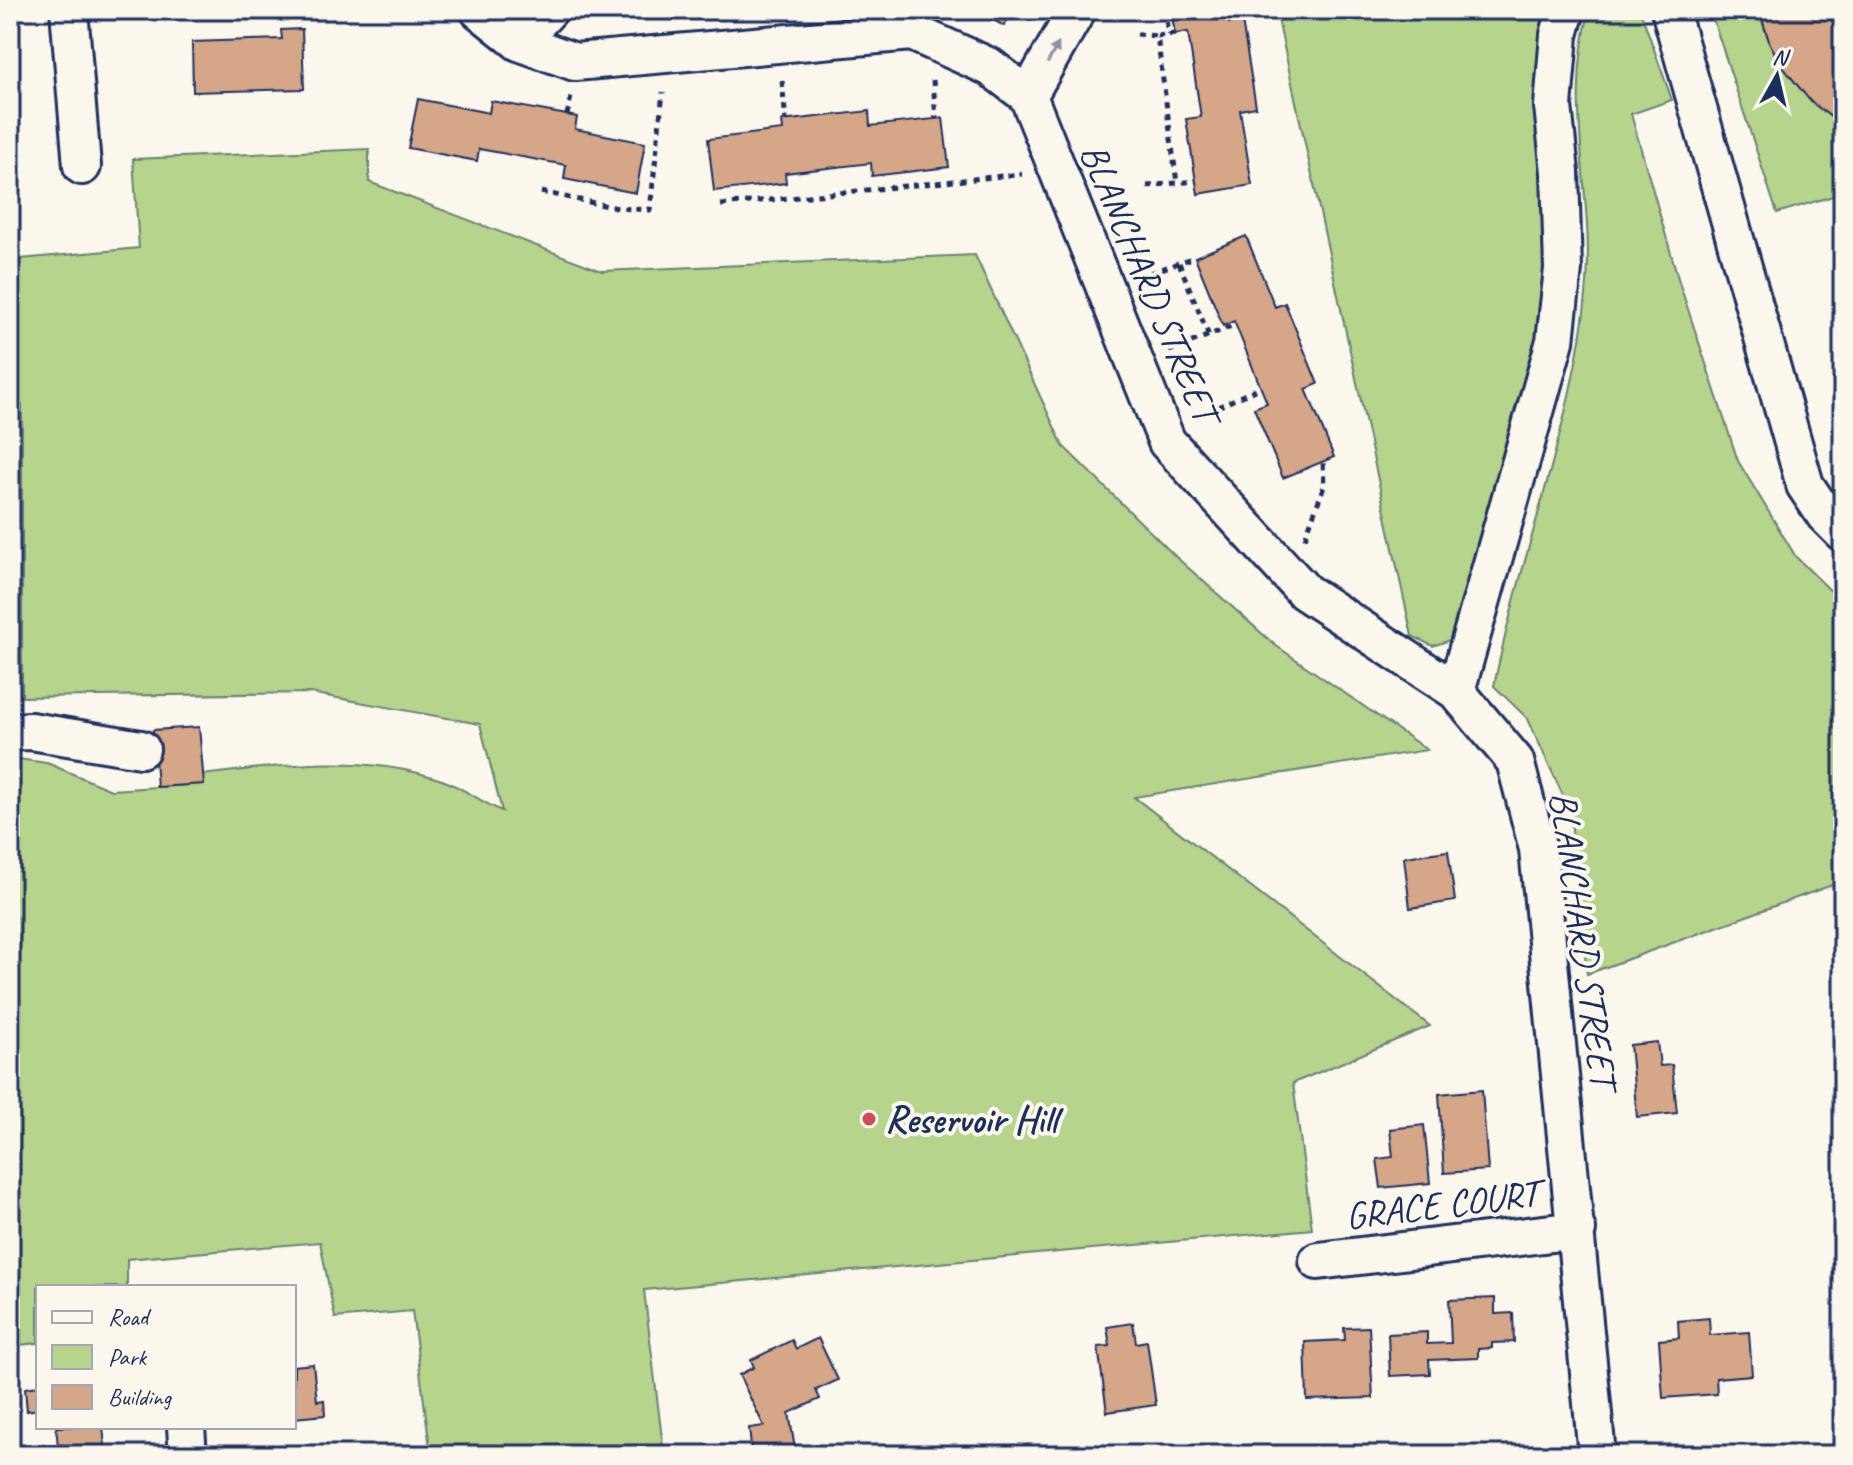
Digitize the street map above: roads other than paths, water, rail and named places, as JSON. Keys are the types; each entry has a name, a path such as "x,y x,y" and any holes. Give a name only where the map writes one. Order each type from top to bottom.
{"street":[{"path":"69,10 82,166"},
{"path":"479,10 519,42 575,62 912,32 990,67 1028,96 1077,10"},
{"path":"519,42 549,10"},
{"path":"1456,691 1555,341 1563,269 1560,172 1553,106 1559,35 1566,10"},
{"path":"1670,10 1805,485 1843,533"},
{"name":"BLANCHARD STREET","path":"1028,96 1167,442 1305,592 1456,691 1515,761 1538,849 1597,1455"},
{"path":"10,732 31,731 141,749"},
{"name":"GRACE COURT","path":"1318,1261 1577,1230"},
{"path":"186,1429 188,1455"}],"place":[{"name":"Reservoir Hill","path":"869,1119"}]}
